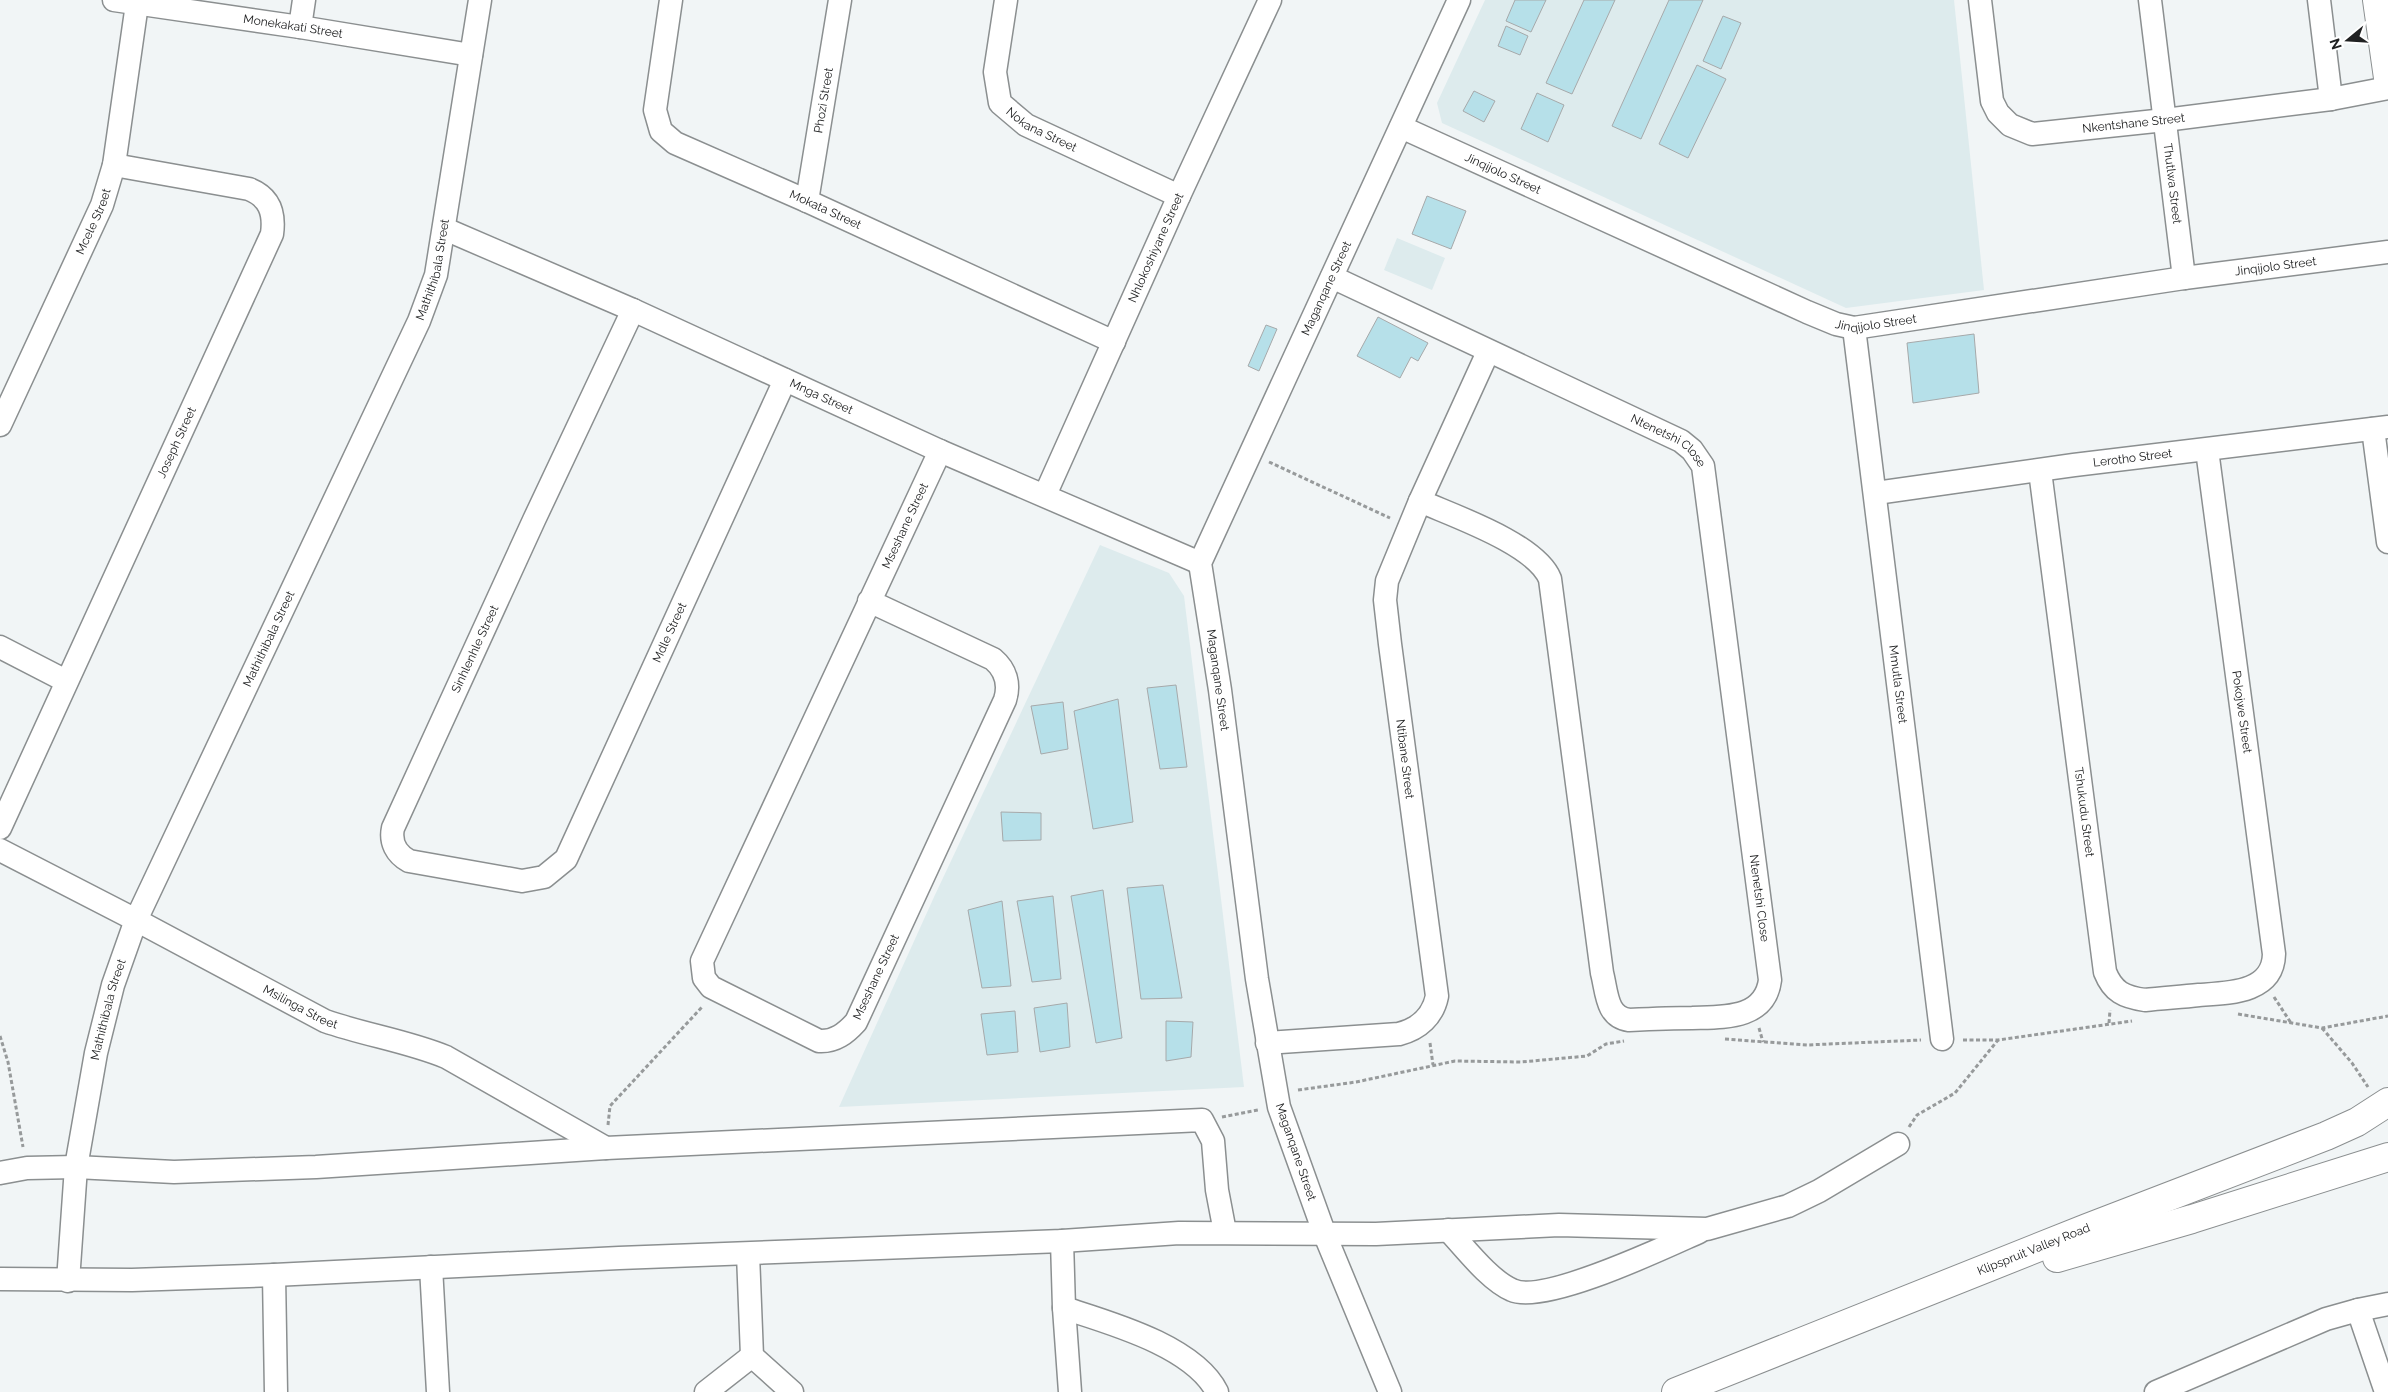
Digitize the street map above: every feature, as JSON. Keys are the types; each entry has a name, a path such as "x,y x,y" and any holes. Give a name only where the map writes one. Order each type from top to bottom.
{"street":[{"name":"Monekakati Street","path":"114,0 300,27 471,56"},
{"path":"300,27 304,0"},
{"name":"Mathithibala Street","path":"68,1281 76,1167 96,1053 113,985 136,920 419,321 436,275 445,229 480,0"},
{"name":"Mokata Street","path":"671,0 655,100 656,118 661,131 680,146 807,201 1114,342"},
{"name":"Phozi Street","path":"807,201 840,0"},
{"name":"Nokana Street","path":"1006,0 995,72 1000,103 1026,125 1179,196"},
{"name":"Nhlokoshiyane Street","path":"1045,495 1179,196 1270,0"},
{"name":"Maganqane Street","path":"1390,1392 1325,1234 1278,1100 1267,1043 1220,690 1200,563 1458,0"},
{"name":"Nkentshane Street","path":"1980,0 1992,101 1998,113 2010,125 2032,134 2165,120 2331,99 2388,88"},
{"name":"Thutlwa Street","path":"2150,0 2184,278"},
{"path":"2319,0 2331,99"},
{"path":"2377,0 2388,78"},
{"name":"Mcele Street","path":"0,425 102,205 114,165 137,4"},
{"name":"Jinqijolo Street","path":"1401,127 1807,312 1836,324 1854,328 2184,278 2388,252"},
{"name":"Joseph Street","path":"0,828 270,240 273,228 270,206 258,193 248,189 114,165"},
{"name":"Mnga Street","path":"445,229 633,310 940,451 1200,563"},
{"name":"Ntenetshi Close","path":"1332,277 1488,352 1681,441 1692,450 1703,466 1770,980 1766,994 1754,1008 1727,1017 1629,1020 1620,1019 1612,1012 1602,973 1554,599 1548,573 1521,548 1420,501"},
{"name":"Sinhlenhle Street","path":"544,877 531,881 512,881 409,861 396,850 392,840 392,832 534,520 633,310"},
{"name":"Mmutla Street","path":"1854,328 1876,493 1942,1039"},
{"name":"Ntibane Street","path":"1267,1043 1399,1034 1417,1027 1428,1017 1435,1006 1437,996 1385,600 1387,581 1409,527 1488,352"},
{"name":"Mdle Street","path":"544,877 566,859 785,380"},
{"path":"2381,428 2388,542"},
{"name":"Lerotho Street","path":"1876,493 2040,470 2381,428"},
{"name":"Pokojwe Street","path":"2207,450 2274,954 2273,967 2266,977"},
{"name":"Mseshane Street","path":"869,601 993,659 1000,665 1006,676 1007,686 1005,700 856,1022 849,1030 831,1040 813,1039 718,991 707,982 703,974 702,962 869,601 940,451"},
{"name":"Tshukudu Street","path":"2040,470 2104,972 2112,987 2123,995 2145,1000 2245,990 2266,977"},
{"path":"0,647 66,681"},
{"name":"Msilinga Street","path":"0,850 325,1021 352,1031 422,1047 446,1057 606,1148"},
{"name":"Klipspruit Valley Road","path":"1676,1392 2078,1232 2326,1136 2356,1122 2381,1098"},
{"path":"0,1173 27,1168 76,1167 174,1172 297,1168 606,1148 1202,1120 1213,1141 1217,1190 1225,1232"},
{"path":"1448,1230 1488,1272 1504,1285 1512,1290 1530,1293 1606,1272 1707,1229 1788,1206 1819,1192 1898,1144"},
{"name":"Klipspruit Valley Road","path":"1712,1392 1758,1371 2016,1270 2192,1219 2388,1157"},
{"path":"0,1279 68,1281 274,1274 1062,1241 1179,1233 1376,1234 1559,1225 1707,1229"},
{"path":"1062,1241 1064,1308 1070,1392"},
{"path":"748,1254 752,1356 792,1392"},
{"path":"431,1267 438,1392"},
{"path":"274,1274 276,1392"},
{"path":"2156,1392 2326,1319 2388,1304"},
{"path":"1064,1308 1132,1329 1188,1360 1212,1382 1218,1392"},
{"path":"2358,1310 2386,1392"},
{"path":"706,1392 752,1356"}],"path":[{"path":"1250,454 1409,527"},
{"path":"2266,977 2292,1023"},
{"path":"606,1148 610,1106 718,991"},
{"path":"2233,1014 2322,1028 2388,1016"},
{"path":"1724,1039 1807,1045 1942,1039 1998,1040 2138,1020"},
{"path":"2322,1028 2381,1098"},
{"path":"0,1036 8,1062 27,1168"},
{"path":"1898,1144 1917,1115 1955,1092 1998,1040"},
{"path":"1202,1120 1278,1100 1455,1061 1521,1062 1588,1056 1606,1044 1626,1041"}],"shaded area":[{"path":"1485,0 1954,0 1984,290 1846,308 1442,123 1437,103"},
{"path":"1397,238 1445,258 1432,290 1384,270"},
{"path":"1100,545 1169,573 1184,596 1244,1087 839,1107 934,897"}],"building":[{"path":"1515,0 1546,0 1531,32 1506,21"},
{"path":"1584,0 1615,0 1572,94 1546,83"},
{"path":"1669,0 1703,0 1641,139 1612,126"},
{"path":"1723,16 1741,23 1721,69 1703,61"},
{"path":"1506,26 1528,36 1520,55 1498,46"},
{"path":"1697,65 1726,79 1688,158 1659,144"},
{"path":"1474,91 1495,101 1484,122 1463,111"},
{"path":"1537,93 1564,105 1548,142 1521,129"},
{"path":"1427,196 1466,211 1451,249 1412,234"},
{"path":"1378,317 1428,343 1418,361 1411,357 1400,378 1357,356"},
{"path":"1266,325 1277,329 1259,371 1248,366"},
{"path":"1974,334 1979,393 1913,403 1907,343"},
{"path":"1176,685 1187,767 1160,769 1147,688"},
{"path":"1118,699 1133,822 1093,829 1074,711"},
{"path":"1063,702 1068,749 1041,754 1031,706"},
{"path":"1001,812 1041,813 1041,840 1003,841"},
{"path":"1163,885 1182,998 1141,999 1127,888"},
{"path":"1103,890 1122,1038 1096,1043 1071,896"},
{"path":"1053,896 1061,979 1032,982 1017,901"},
{"path":"1002,901 1011,986 982,988 968,910"},
{"path":"1067,1003 1070,1047 1040,1052 1034,1008"},
{"path":"1015,1011 1018,1052 987,1055 981,1014"},
{"path":"1166,1021 1193,1022 1191,1057 1166,1061"}]}
